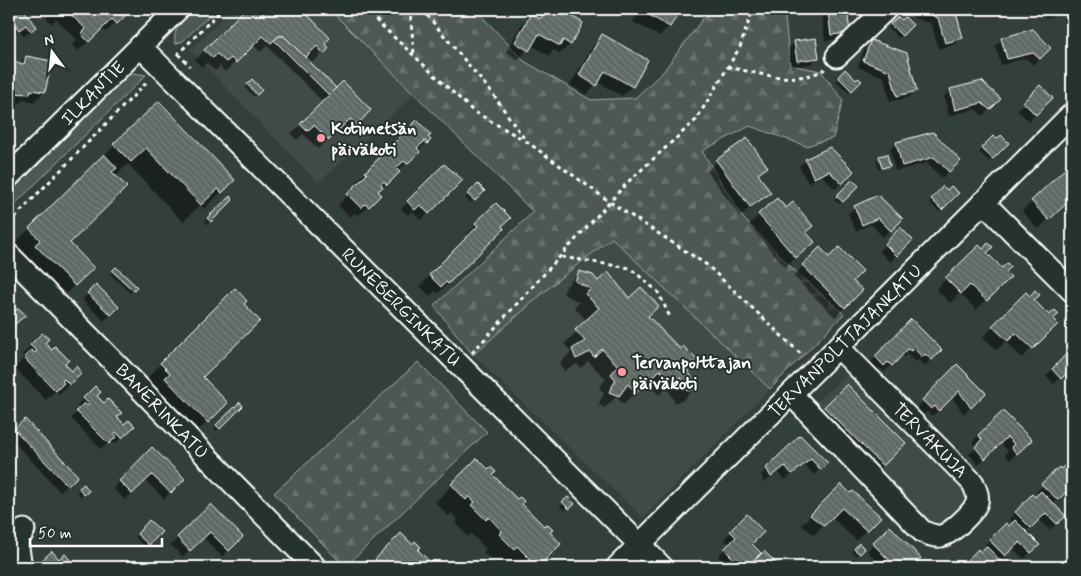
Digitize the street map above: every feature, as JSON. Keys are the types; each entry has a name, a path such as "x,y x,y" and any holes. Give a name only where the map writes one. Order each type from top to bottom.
{"street":[{"name":"ILKANTIE","path":"9,176 178,9"},
{"path":"838,56 886,9"},
{"name":"RUNEBERGINKATU","path":"140,46 662,567"},
{"name":"TERVANPOLTTAJANKATU","path":"617,567 1072,114"},
{"path":"983,202 1072,291"},
{"name":"BANERINKATU","path":"9,255 315,567"},
{"name":"TERVAKUJA","path":"791,394 922,531 930,535 942,536 963,521 977,504 978,498 972,483 838,347"},
{"path":"21,567 17,542 24,530"}],"path":[{"path":"9,223 222,9"},
{"path":"364,9 473,110 526,141 610,202 707,265 808,361"},
{"path":"410,9 414,55"},
{"path":"422,9 492,93 526,141"},
{"path":"470,355 628,182 696,120 740,48 752,9"},
{"path":"728,67 785,78 814,76 826,68 838,56"},
{"path":"561,256 630,268 658,292 670,317"}],"shaded area":[{"name":"Kotimetsän päiväkoti","path":"232,9 329,9 415,94 318,183 190,50"},
{"name":"Tervanpolttajan päiväkoti","path":"612,237 770,389 643,518 473,355 559,279"},
{"path":"850,370 961,485 964,497 960,505 941,524 934,527 927,524 812,407"}],"green space":[{"path":"194,9 216,9 183,41 175,44 177,28 182,20"},
{"path":"329,9 475,9 524,61 591,100 635,98 663,72 710,9 784,9 790,65 821,71 843,100 833,138 806,146 750,126 702,151 743,218 790,266 844,314 770,389 612,238 559,279 473,355 434,306 533,212"},
{"path":"133,73 146,75 9,210 9,194 127,76"},
{"path":"418,362 487,432 345,567 274,493"}],"building":[{"path":"9,9 23,9 36,27 31,31 26,25 19,30 9,16"},
{"path":"56,9 108,9 115,15 120,10 126,15 117,24 112,19 89,42 81,34 86,29 67,11 62,15"},
{"path":"245,9 260,9 263,14 269,9 302,9 330,38 325,43 329,48 324,54 317,46 305,58 284,36 279,36 271,43 263,36 236,63 231,58 226,62 217,54 213,58 204,50"},
{"path":"546,9 553,9 564,15 566,12 583,23 571,45 563,40 560,46 539,34 529,51 515,42 531,14 540,19"},
{"path":"644,9 681,9 670,27 642,11"},
{"path":"823,9 847,9 850,33 831,35 828,11"},
{"path":"918,9 955,9 963,38 945,43 938,18"},
{"path":"1050,9 1070,9 1052,13"},
{"path":"898,17 902,20 905,17 913,25 902,36 890,24"},
{"path":"1033,29 1051,48 1040,59 1033,53 1007,59 1001,38"},
{"path":"602,34 648,60 633,87 605,71 597,86 579,75"},
{"path":"279,36 284,36 336,88 329,95 274,40"},
{"path":"816,38 819,58 797,61 794,41"},
{"path":"871,40 907,53 917,91 897,96 890,71 863,61"},
{"path":"26,56 52,61 45,92 31,90 30,94 9,93 9,61 24,64"},
{"path":"845,69 856,80 858,78 862,81 852,91 838,77"},
{"path":"252,79 262,90 257,95 247,84"},
{"path":"343,81 371,110 356,126 350,119 329,140 314,125 307,131 300,124"},
{"path":"982,81 1001,99 990,110 982,103 955,110 950,89"},
{"path":"1040,85 1053,98 1036,115 1023,102"},
{"path":"159,101 235,180 222,193 218,189 201,205 146,148 131,162 113,144"},
{"path":"417,120 431,135 428,137 431,140 427,144 425,141 417,148 420,152 407,164 404,161 396,168 400,172 387,185 384,181 381,184 383,187 378,191 381,195 369,207 365,204 361,208 347,194 367,174 365,172"},
{"path":"933,132 961,161 949,172 934,157 902,166 896,142"},
{"path":"1001,135 1009,143 993,159 981,148 993,136 997,139"},
{"path":"747,138 768,167 758,174 771,193 750,207 716,160"},
{"path":"830,147 854,171 842,184 829,171 814,178 805,159"},
{"path":"104,154 117,168 112,172 127,187 70,243 94,268 75,286 35,245 40,240 29,228"},
{"path":"887,154 890,166 882,168 879,156"},
{"path":"1072,162 1072,198 1049,220 1031,201"},
{"path":"444,164 463,180 429,214 420,205 415,210 407,201"},
{"path":"852,180 859,186 843,202 836,196"},
{"path":"478,184 485,191 475,201 467,194"},
{"path":"943,186 947,190 951,186 959,193 942,210 931,199"},
{"path":"878,195 903,219 891,231 878,218 862,225 854,206"},
{"path":"230,196 233,200 211,222 207,218"},
{"path":"777,198 786,208 793,202 813,226 806,232 815,242 796,258 758,214"},
{"path":"496,203 511,218 502,226 504,229 448,284 446,282 441,287 429,275 478,226 475,223"},
{"path":"900,227 913,240 897,256 885,244"},
{"path":"988,243 993,247 987,253 1002,268 1007,263 1011,267 1006,272 1011,277 987,301 970,285 961,294 945,278 979,245 983,249"},
{"path":"820,247 829,257 839,247 863,271 853,281 863,290 845,308 802,265"},
{"path":"116,267 137,287 134,291 112,271"},
{"path":"579,271 593,275 598,281 608,272 629,298 641,287 659,306 648,316 680,349 683,346 697,360 687,369 698,388 688,391 680,377 673,384 660,370 636,393 628,384 619,396 609,392 616,380 611,374 618,366 602,349 594,357 590,352 576,359 572,349 585,341 575,330 599,308 585,294 591,289 575,281"},
{"path":"96,284 119,307 111,315 87,293"},
{"path":"235,288 247,301 244,304 260,321 203,377 228,403 208,423 165,378 170,373 160,363"},
{"path":"1035,290 1040,295 1034,300 1049,315 1055,310 1059,314 1053,319 1058,324 1033,349 1016,333 1008,341 992,326 1026,292 1030,296"},
{"path":"18,308 26,315 9,329 9,314 12,317 12,314"},
{"path":"911,319 942,350 932,360 925,354 922,357 914,348 911,351 908,349 892,366 888,362 884,366 875,356"},
{"path":"42,333 49,339 45,343 52,350 55,346 69,360 65,363 72,371 76,366 82,373 70,385 64,379 62,381 64,383 56,391 24,358 31,350 35,353 37,351 30,345"},
{"path":"1072,348 1072,372 1070,370 1061,379 1052,369"},
{"path":"957,364 986,393 971,408 959,391 939,411 935,406 931,409 922,400"},
{"path":"847,384 906,443 883,466 824,407"},
{"path":"95,386 101,392 97,396 104,403 108,399 122,413 117,417 124,424 129,420 135,426 122,438 116,432 114,434 117,436 109,444 76,411 84,403 87,406 89,404 83,398"},
{"path":"240,402 243,406 220,429 216,425"},
{"path":"1003,411 1032,440 1017,454 1011,447 1014,444 1007,437 985,459 975,447 982,439 978,435"},
{"path":"25,419 78,476 68,486 14,429"},
{"path":"800,435 828,463 821,470 811,459 792,474 785,466 771,477 766,468"},
{"path":"152,447 185,479 171,493 152,475 132,494 119,481"},
{"path":"477,458 488,469 491,467 496,472 493,475 517,499 520,497 524,501 522,504 544,526 547,524 553,530 550,532 561,544 538,567 532,567 527,562 530,559 517,546 514,549 499,534 502,531 489,517 486,520 471,505 475,502 469,496 466,500 451,484"},
{"path":"1067,463 1072,469 1072,486 1058,500 1041,484 1059,467 1061,469"},
{"path":"84,484 89,491 84,495 79,488"},
{"path":"841,484 850,493 853,491 881,517 867,531 842,508 824,526 810,515"},
{"path":"1041,491 1066,516 1057,524 1046,513 1031,528 1015,512 1032,494 1035,497"},
{"path":"568,497 575,504 569,509 562,502"},
{"path":"211,504 243,537 229,551 210,532 190,551 177,537"},
{"path":"747,514 764,532 752,544 761,553 747,567 742,567 724,549 736,537 730,531"},
{"path":"149,520 162,532 149,545 137,534"},
{"path":"1015,520 1040,545 1031,553 1020,542 1005,556 989,540 1006,523 1009,526"},
{"path":"890,526 921,558 911,567 896,567 872,543"},
{"path":"401,533 412,544 415,541 421,547 418,550 435,567 383,567 375,559"},
{"path":"859,543 865,549 860,554 854,549"},
{"path":"986,546 1007,567 961,567 978,549 981,552"},
{"path":"52,551 59,559 65,554 76,567 45,567 40,562"},
{"path":"764,551 780,567 748,567"}],"place":[{"name":"Kotimetsän päiväkoti","path":"321,138"},
{"name":"Tervanpolttajan päiväkoti","path":"622,372"}]}
